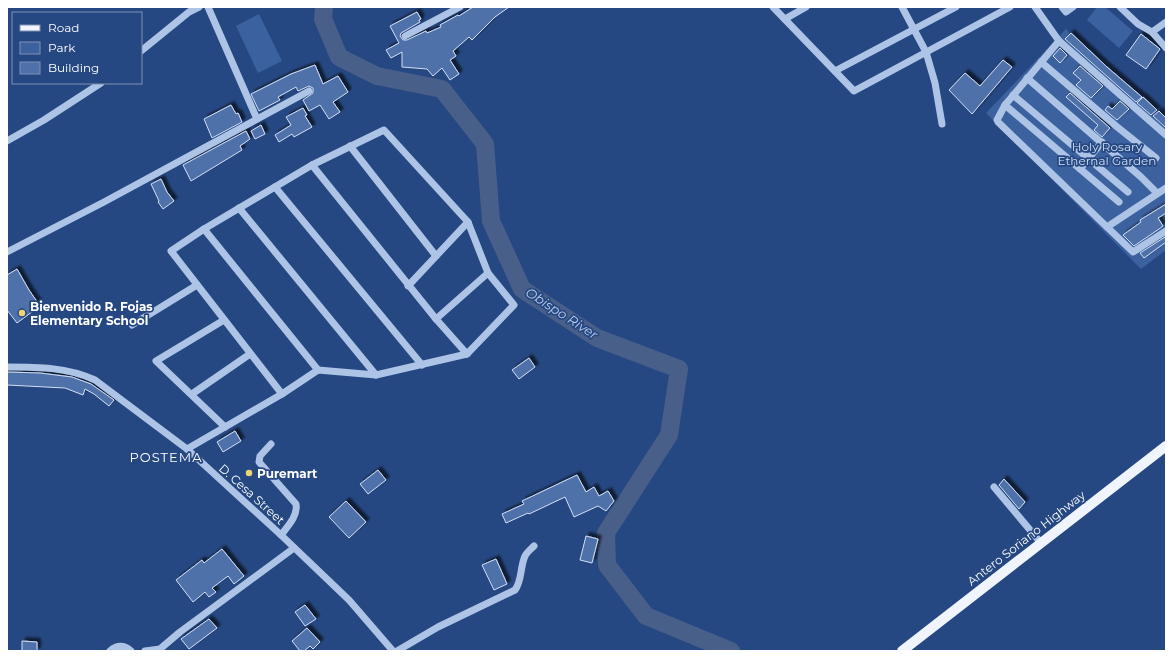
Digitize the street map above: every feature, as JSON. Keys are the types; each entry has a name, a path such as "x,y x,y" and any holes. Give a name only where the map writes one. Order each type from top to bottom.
{"main road":[{"name":"Antero Soriano Highway","path":"902,651 1166,446"}],"street":[{"path":"142,50 185,16 199,7"},
{"path":"208,7 257,119"},
{"path":"406,36 460,7"},
{"path":"774,7 854,91 1010,7"},
{"path":"785,19 806,7"},
{"path":"902,7 926,52 935,83 942,124"},
{"path":"835,71 956,7"},
{"path":"1035,7 1059,41 1166,135"},
{"path":"1062,7 1066,12 1073,7"},
{"path":"1120,7 1130,17 1152,32 1166,48"},
{"path":"1152,32 1166,22"},
{"path":"1059,41 1005,105 998,117 998,122 1133,252 1166,231"},
{"path":"1041,62 1156,158"},
{"path":"1027,78 1102,142 1157,193"},
{"path":"7,140 69,104 99,84"},
{"path":"7,252 104,202 309,92"},
{"path":"1013,95 1128,192"},
{"path":"1005,105 1119,202"},
{"path":"187,449 282,394 318,370 376,375 468,354 514,305 488,273 468,222 384,130 312,165 204,229 171,251 282,394"},
{"path":"1080,169 1102,142"},
{"path":"350,146 436,256"},
{"path":"312,165 408,286 468,354"},
{"path":"275,187 422,365"},
{"path":"1107,227 1166,188"},
{"path":"239,208 376,375"},
{"path":"408,286 468,222"},
{"path":"204,229 318,370"},
{"path":"436,319 488,273"},
{"path":"132,325 197,285"},
{"path":"224,320 156,362 192,394 225,427"},
{"path":"192,394 250,354"},
{"name":"D. Cesa Street","path":"7,367 55,369 81,374 95,380 187,449 349,600 393,651"},
{"path":"271,444 260,456 260,462 296,504 297,508 296,513 281,535"},
{"path":"994,487 1041,543"},
{"path":"397,651 432,631 515,590 518,586 522,564 526,554 534,546"},
{"path":"145,651 161,650 180,632 294,548"},
{"path":"110,651 121,646 126,647 131,651"}],"green space":[{"path":"1097,7 1105,7 1133,31 1119,48 1087,20"},
{"path":"259,14 282,61 258,73 236,26"},
{"name":"Holy Rosary Ethernal Garden","path":"1066,29 1166,129 1166,250 1141,269 986,113"}],"building":[{"path":"473,7 509,7 495,17 472,40 469,37 453,51 456,56 450,60 459,74 450,80 442,68 433,76 427,69 402,67 402,52 391,58 386,50 399,43 390,26 417,12 421,19 419,20 420,22 401,33 400,36 403,40 407,40 426,31 427,33 441,27 440,25"},
{"path":"1071,33 1142,97 1136,102 1065,39"},
{"path":"1141,34 1160,49 1146,69 1126,55"},
{"path":"1060,48 1067,55 1060,63 1053,56"},
{"path":"1003,60 1012,67 972,114 949,90 965,73 980,86"},
{"path":"315,65 323,84 338,76 348,92 333,102 340,112 329,119 320,105 309,111 303,100 313,93 313,88 309,86 298,91 296,87 278,97 280,100 259,111 251,94 291,74"},
{"path":"1080,66 1103,86 1091,98 1076,85 1081,80 1073,73"},
{"path":"1070,93 1110,128 1102,137 1094,130 1098,125 1066,97"},
{"path":"1143,97 1157,110 1151,115 1137,103"},
{"path":"1120,101 1129,109 1117,120 1105,110 1108,106 1112,109"},
{"path":"231,105 236,114 238,113 242,122 212,138 204,119"},
{"path":"303,108 307,115 305,116 312,127 294,137 292,134 279,142 275,135 291,125 286,117"},
{"path":"1159,111 1166,118 1166,128 1153,116"},
{"path":"261,125 265,134 255,139 251,131"},
{"path":"246,131 250,139 240,146 242,150 191,181 183,165"},
{"path":"161,179 167,192 174,201 163,209 158,202 159,201 151,184"},
{"path":"1166,204 1166,213 1158,218 1163,226 1159,229 1134,246 1123,235 1141,222 1140,220"},
{"path":"1165,237 1166,242 1144,258 1140,253"},
{"path":"17,269 40,306 17,323 7,310 7,275"},
{"path":"529,358 535,367 519,379 512,370"},
{"path":"7,372 40,373 72,377 91,384 114,400 109,406 85,389 83,395 65,388 7,385"},
{"path":"235,431 241,441 223,452 217,442"},
{"path":"378,470 386,480 368,494 360,484"},
{"path":"577,475 586,492 594,487 599,496 608,491 614,501 606,511 598,506 574,517 565,497 506,523 502,514 524,504 522,501"},
{"path":"1004,479 1025,502 1019,509 999,485"},
{"path":"346,501 366,522 349,538 329,517"},
{"path":"586,536 598,539 592,563 580,560"},
{"path":"222,549 244,576 234,584 228,576 212,588 216,592 209,597 205,592 193,602 176,580 202,560 204,563"},
{"path":"496,559 507,584 494,590 482,565"},
{"path":"305,605 316,619 305,626 295,612"},
{"path":"209,619 217,628 189,649 181,639"},
{"path":"307,628 320,642 313,649 310,646 304,651 300,651 292,641"},
{"path":"22,641 37,642 37,651 22,651"}],"waterway":[{"name":"Obispo River","path":"324,7 323,19 339,57 377,76 442,89 485,144 491,221 522,289 597,338 679,369 669,435 606,533 607,565 646,616 731,651"}],"place":[{"name":"Bienvenido R. Fojas Elementary School","path":"22,313"},
{"name":"Puremart","path":"249,473"}],"district":[{"name":"POSTEMA","path":"166,457"}]}
